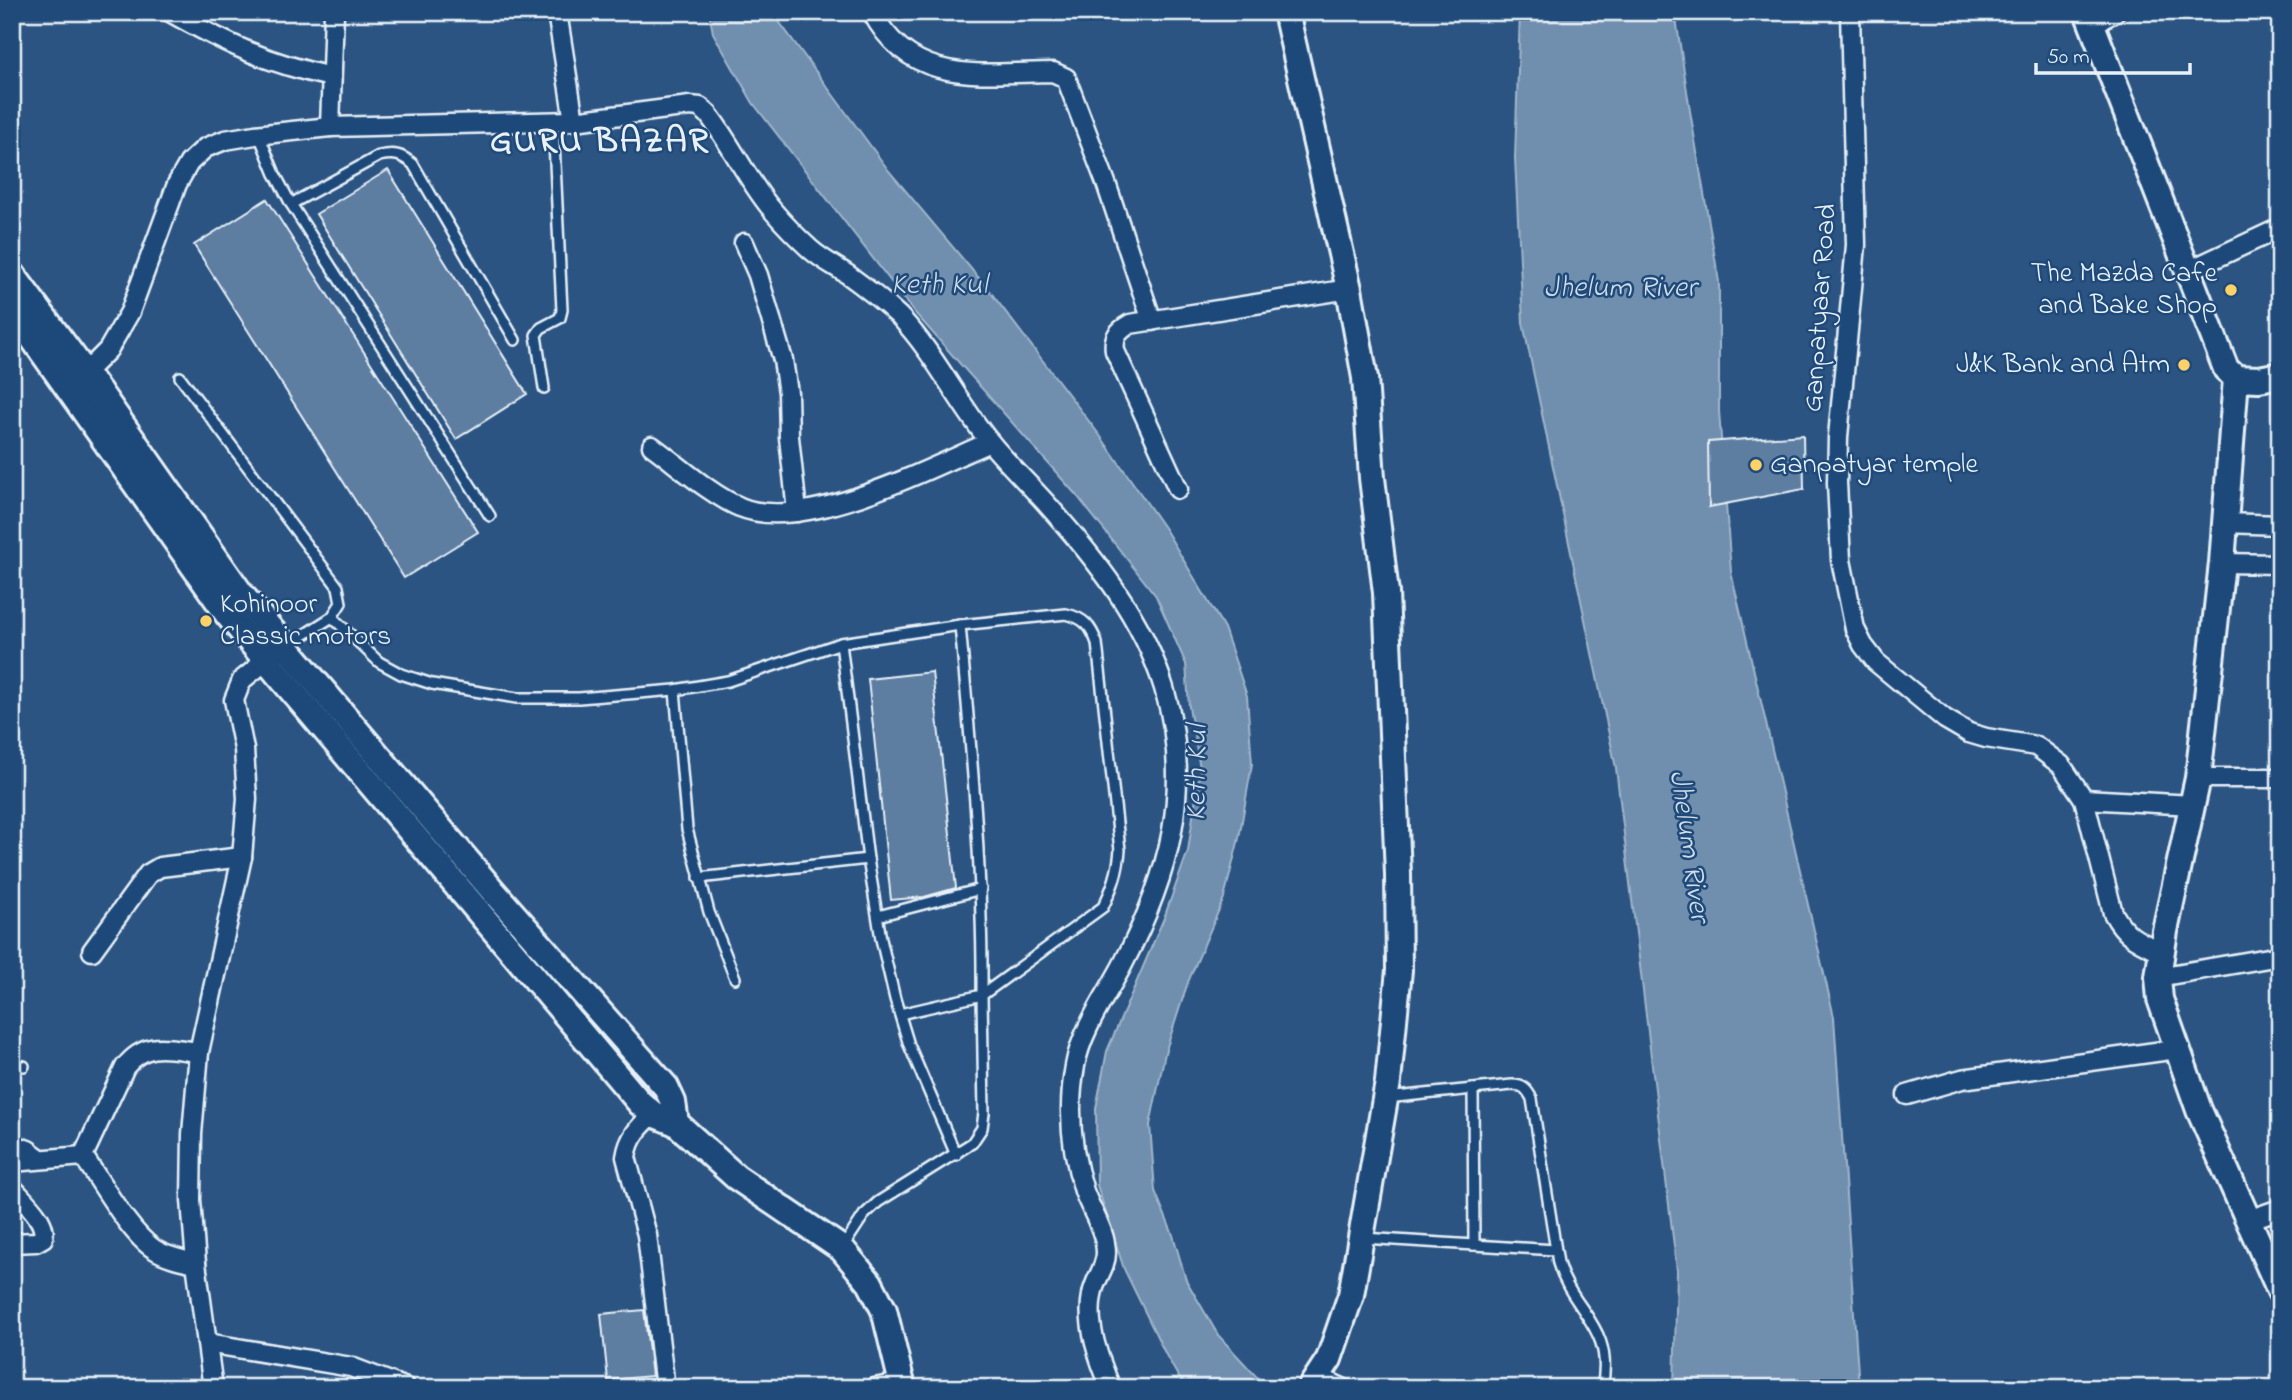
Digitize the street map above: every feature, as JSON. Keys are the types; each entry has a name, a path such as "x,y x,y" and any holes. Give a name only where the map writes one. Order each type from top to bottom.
{"main road":[{"path":"1286,12 1304,101 1349,289 1365,378 1372,478 1386,593 1393,720 1399,970 1385,1099 1351,1295 1329,1359 1314,1382"},
{"path":"2098,16 2188,271 2226,369 2236,378 2259,379 2280,375"},
{"path":"12,274 77,380"},
{"path":"12,309 77,380 241,594 275,654 640,1103 653,1114 676,1123 736,1177 842,1249 870,1283 884,1310 902,1385"},
{"path":"2236,378 2222,563 2198,778 2158,977 2160,999 2199,1110 2280,1291"},
{"path":"275,654 493,891 666,1087 673,1102 676,1123"}],"street":[{"path":"170,12 209,35 257,57 331,77"},
{"path":"330,127 334,12"},
{"path":"556,12 574,121"},
{"path":"872,12 892,43 941,70 960,73 1053,72 1066,78 1106,183 1152,321"},
{"name":"Ganpatyaar Road","path":"1850,12 1856,245 1838,437 1837,483 1841,560 1855,629 1875,662 1945,719 1969,733 2036,746 2049,753 2067,771 2084,799 2113,913 2122,930 2135,940 2161,952"},
{"path":"77,380 108,349 130,312 177,184 189,163 205,148 225,140 330,127 574,121 700,107 715,123 743,171 773,212 812,251 850,276 901,319 990,442 1104,572 1134,617 1151,652 1165,692 1177,777 1177,811 1169,848 1141,927 1089,1026 1075,1063 1072,1093 1072,1145 1085,1193 1103,1236 1106,1251 1105,1263 1092,1292 1090,1309 1096,1347 1111,1388"},
{"path":"2188,271 2280,228"},
{"path":"744,243 765,296 783,360 788,393 796,512"},
{"path":"1178,489 1115,351 1116,335 1121,329 1130,324 1349,289"},
{"path":"652,446 738,507 759,514 821,509 856,498 990,442"},
{"path":"2225,523 2280,525"},
{"path":"2222,563 2280,564"},
{"path":"213,1388 196,1264 191,1200 192,1134 200,1052 242,857 247,799 244,750 234,700 242,680 275,654"},
{"path":"2198,778 2280,778"},
{"path":"2084,799 2193,805"},
{"path":"92,951 148,874 160,867 242,857"},
{"path":"2158,977 2280,956"},
{"path":"83,1156 125,1067 134,1056 144,1049 156,1047 200,1052"},
{"path":"1907,1094 1962,1079 2177,1049"},
{"path":"653,1114 636,1129 628,1145 626,1157 647,1235 665,1388"},
{"path":"12,1144 28,1150 40,1159"},
{"path":"12,1162 83,1156"},
{"path":"83,1156 136,1231 154,1249 175,1259 196,1264"},
{"path":"12,1187 42,1223 45,1233 43,1238 36,1242 12,1243"},
{"path":"2248,1220 2280,1209"},
{"path":"207,1343 351,1367 407,1388"},
{"path":"874,1388 902,1385"}],"lane":[{"path":"544,388 536,335 541,328 560,318 562,310 553,121"},
{"path":"259,135 291,204 490,516"},
{"path":"291,204 379,156 393,153 405,157 412,164 514,340"},
{"path":"180,377 338,587 341,603 332,617 275,654"},
{"path":"332,617 379,662 401,674 432,684 517,698 579,698 675,690 728,681 841,643 960,625 1066,614 1080,617 1092,628 1097,643 1120,850 1118,873 1103,907 982,995 900,1014"},
{"path":"842,1249 864,1215 878,1202 956,1155 972,1143 982,1128 981,889 960,625"},
{"path":"841,643 878,916 900,1014 909,1045 956,1155"},
{"path":"675,690 687,829 709,912 735,978"},
{"path":"699,878 869,859"},
{"path":"878,916 981,889"},
{"path":"12,1065 24,1066"},
{"path":"1385,1099 1520,1085 1528,1090 1532,1099 1555,1250 1562,1276 1600,1337 1604,1375 1602,1388"},
{"path":"1473,1089 1474,1245"},
{"path":"1361,1238 1555,1250"},
{"path":"1314,1382 1353,1388"}],"water":[{"name":"Keth Kul","path":"709,12 772,12 889,171 988,289 1101,437 1165,529 1224,628 1247,696 1252,764 1239,838 1224,898 1188,982 1165,1053 1150,1125 1155,1191 1173,1235 1186,1280 1218,1335 1267,1388 1185,1388 1124,1269 1097,1185 1096,1108 1107,1051 1164,918 1188,851 1200,768 1189,707 1186,664 1156,596 1078,497 916,314 753,103 713,33"},
{"name":"Jhelum River","path":"1520,12 1675,12 1719,282 1719,411 1731,572 1834,1017 1859,1388 1674,1388 1677,1271 1616,768 1523,323 1515,158"}],"building":[{"path":"388,170 527,394 456,439 316,214"},
{"path":"267,199 478,532 404,578 194,245"},
{"name":"Ganpatyar temple","path":"1803,435 1804,489 1709,507 1708,442"},
{"path":"932,672 956,888 924,897 891,900 868,679"},
{"path":"644,1310 652,1376 608,1380 601,1314"}],"place":[{"name":"The Mazda Cafe and Bake Shop","path":"2231,290"},
{"name":"J&K Bank and Atm","path":"2184,365"},
{"name":"Ganpatyar temple","path":"1756,465"},
{"name":"Kohinoor Classic motors","path":"206,621"}],"district":[{"name":"GURU BAZAR","path":"600,142"}]}
